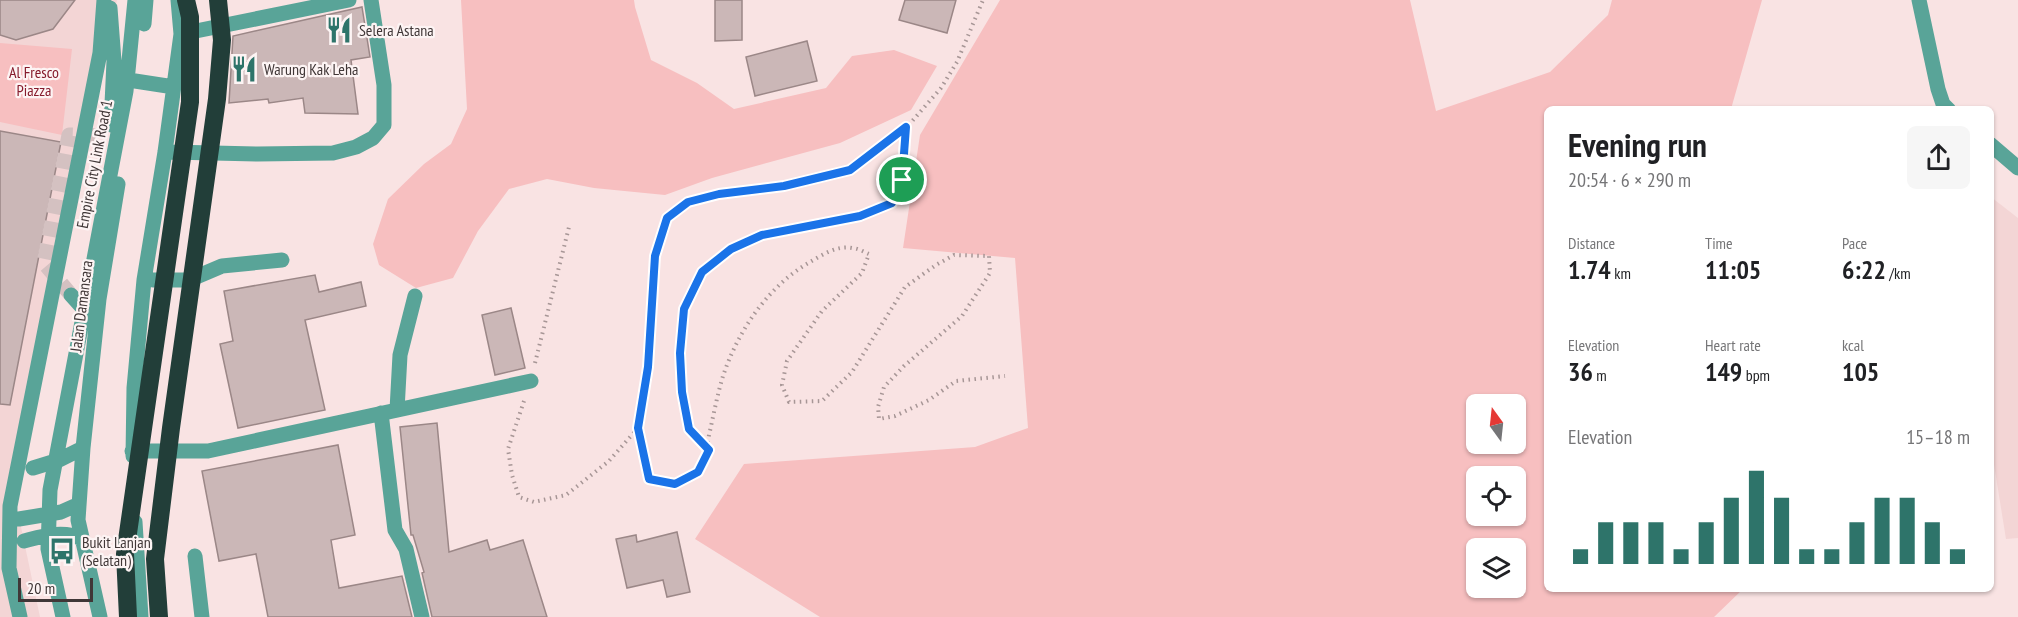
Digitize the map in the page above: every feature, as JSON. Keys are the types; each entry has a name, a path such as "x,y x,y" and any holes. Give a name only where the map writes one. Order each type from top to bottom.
{"highway":[{"path":"128,617 125,554 190,102 190,18 186,0"},
{"path":"159,617 155,559 217,99 222,40 218,0"}],"street":[{"path":"20,617 9,568 10,506 100,53 104,0"},
{"path":"105,196 113,108 114,61 109,0"},
{"name":"Empire City Link Road 1","path":"63,617 48,549 50,490 126,91 135,0"},
{"name":"Jalan Damansara","path":"100,617 78,520 83,448 96,325 146,0"},
{"path":"141,617 132,451 134,388 144,280 181,34 178,0"},
{"path":"181,34 349,0"},
{"path":"165,152 333,153 356,147 373,138 384,125 384,85 371,0"},
{"path":"1919,0 1938,89 1945,106"},
{"path":"135,81 174,87"},
{"path":"101,136 126,136"},
{"path":"1994,147 2018,168"},
{"path":"144,280 189,280 222,266 282,260"},
{"path":"71,295 96,325"},
{"path":"397,410 400,355 415,296"},
{"path":"132,451 208,451 531,381"},
{"path":"381,413 395,530 406,549 422,617"},
{"path":"33,468 59,460 83,448"},
{"path":"19,519 61,512 79,504"},
{"path":"24,541 60,534 73,535 82,539"},
{"path":"195,556 202,617"}],"path":[{"path":"906,127 902,180 892,203 860,216 762,235 731,249 702,272 684,309 680,353 682,392 689,429 709,450 698,472 675,484 649,479 638,428 648,367 655,256 667,218 688,202 719,194 784,186 850,170 906,127 941,88 957,62 983,0"},
{"path":"569,226 531,381 508,448 512,475 519,497 534,502 567,495 609,461 638,428"},
{"path":"706,448 723,376 743,330 782,281 795,270 829,252 851,247 869,254 862,273 822,311 787,361 782,385 789,402 822,401 852,372 905,287 954,255 989,256 990,273 962,316 904,366 884,387 878,407 879,419 895,416 929,400 956,381 1005,376"}],"shaded area":[{"path":"0,0 117,0 29,421 17,508 40,617 0,617"},
{"path":"1994,199 2018,218 2018,538 2006,539 1994,465"}],"green space":[{"path":"461,0 634,0 651,60 697,83 734,109 826,88 852,56 894,50 937,66 911,110 840,143 712,178 665,195 594,188 547,179 509,189 478,231 453,278 416,288 379,265 373,244 388,199 424,164 451,144 467,109"},
{"path":"1000,0 1410,0 1436,111 1550,72 1608,15 1612,0 1762,0 1732,106 1544,106 1544,592 1740,592 1714,617 820,617 695,539 744,464 975,447 1028,428 1015,258 903,248 920,135"},
{"name":"Al Fresco Piazza","path":"0,43 72,49 62,135 0,122"}],"building":[{"path":"0,0 75,0 53,29 16,40 0,35"},
{"path":"715,0 742,0 742,40 715,41"},
{"path":"905,0 956,0 947,33 899,20"},
{"path":"362,7 370,57 351,60 358,114 305,113 303,98 269,103 268,99 229,103 233,36"},
{"path":"807,41 817,81 755,96 746,57"},
{"path":"0,131 61,142 10,405 0,404"},
{"path":"315,275 319,292 361,282 366,306 305,320 325,410 238,428 220,344 233,341 224,291"},
{"path":"511,308 525,368 495,375 482,315"},
{"path":"437,423 449,552 487,540 490,550 523,540 547,617 432,617 422,573 424,572 413,535 411,535 400,427"},
{"path":"338,445 355,535 331,540 339,588 402,576 412,617 268,617 256,554 219,561 202,471"},
{"path":"677,532 690,592 667,597 663,580 627,588 616,539 636,535 637,542"}],"tunnel":[{"path":"71,295 44,263 69,135 101,136"}],"place":[{"name":"Selera Astana","path":"339,30"},
{"name":"Warung Kak Leha","path":"244,69"},
{"name":"Bukit Lanjan (Selatan)","path":"62,551"}],"route":[{"path":"906,127 902,180 892,203 860,216 762,235 731,249 702,272 684,309 680,353 682,392 689,429 709,450 698,472 675,484 649,479 638,428 648,367 655,256 667,218 688,202 719,194 784,186 850,170 906,127"}]}
